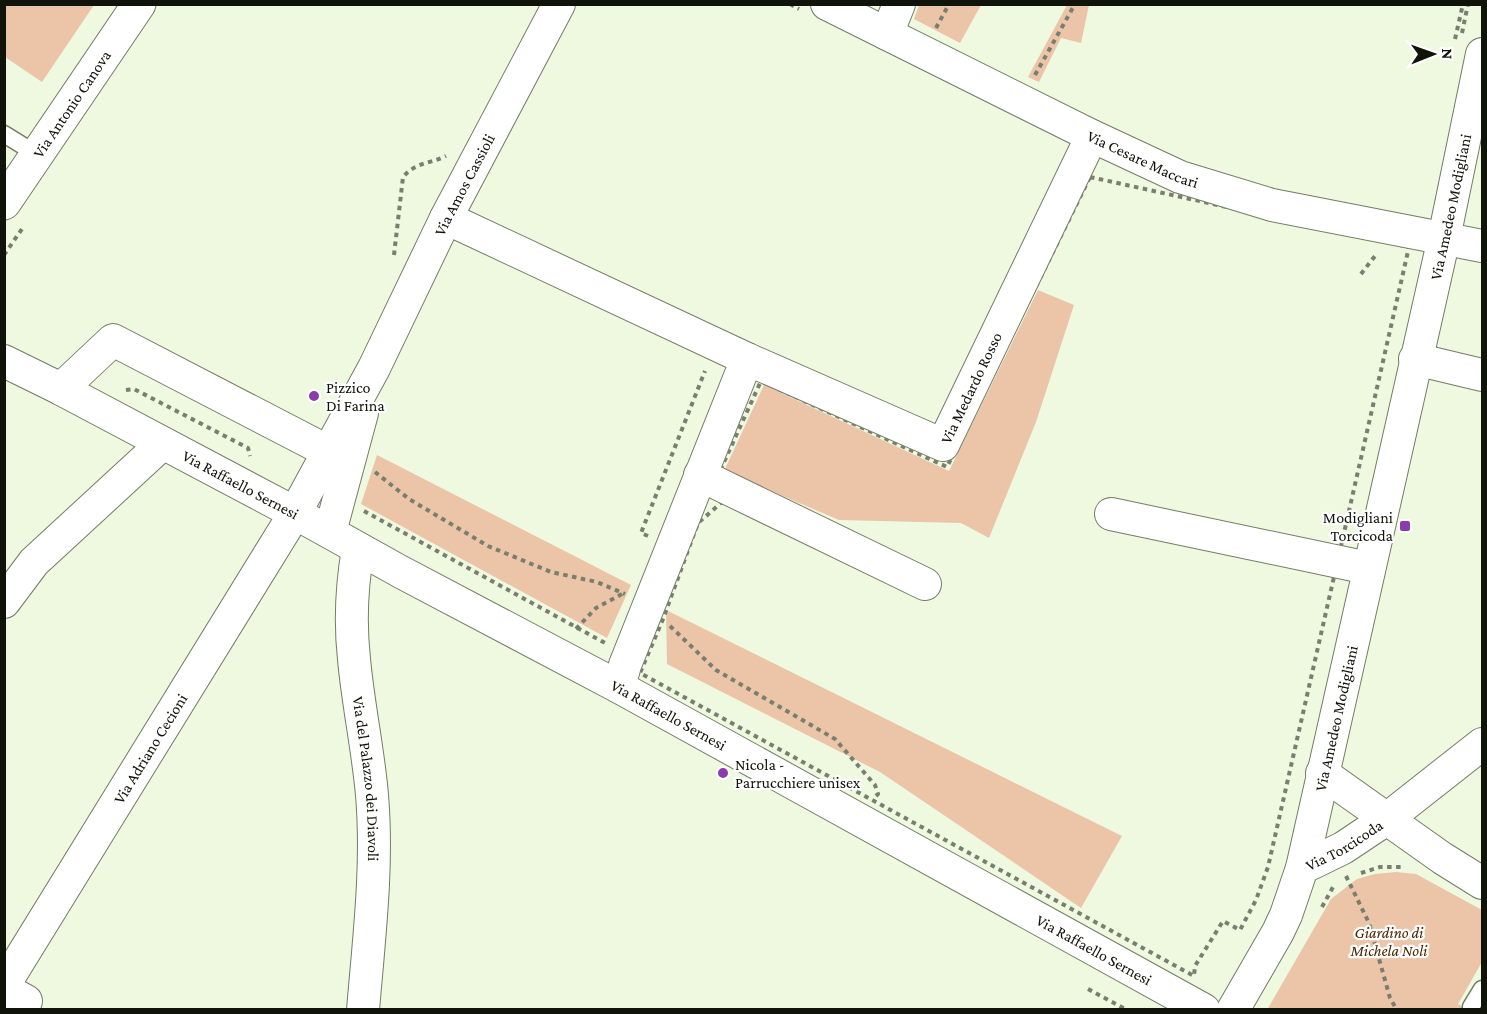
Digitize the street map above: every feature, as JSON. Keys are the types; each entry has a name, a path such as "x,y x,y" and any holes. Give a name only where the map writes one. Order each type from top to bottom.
{"street":[{"name":"Via Antonio Canova","path":"4,203 139,4"},
{"name":"Via Amos Cassioli","path":"295,513 374,368 446,218 559,4"},
{"name":"Via Cesare Maccari","path":"827,4 1092,136 1180,177 1272,205 1482,246"},
{"path":"887,34 899,4"},
{"name":"Via Amedeo Modigliani","path":"1302,868 1322,773 1353,565 1415,359 1444,238 1482,54"},
{"name":"Via Medardo Rosso","path":"446,218 747,359 943,445 1092,136"},
{"path":"61,388 112,339 327,451"},
{"path":"619,687 747,359"},
{"path":"1415,359 1482,375"},
{"name":"Via Raffaello Sernesi","path":"4,361 61,388 619,687 1204,1010"},
{"name":"Via Amos Cassioli","path":"330,532 374,368"},
{"name":"Via Raffaello Sernesi","path":"4,602 34,562 162,444"},
{"path":"700,475 925,584"},
{"name":"Via Adriano Cecioni","path":"4,987 295,513"},
{"path":"1111,514 1353,565"},
{"name":"Via del Palazzo dei Diavoli","path":"358,549 353,576 353,657 372,794 374,846 363,1010"},
{"name":"Via Torcicoda","path":"1233,1010 1278,932 1302,868 1346,856 1388,818 1482,744"},
{"path":"1322,773 1442,858 1482,883"},
{"path":"1346,856 1381,847 1442,858"},
{"path":"4,987 26,1001 23,1010"}],"lane":[{"path":"4,134 38,156"},
{"path":"1471,1007 1482,989"}],"path":[{"path":"933,34 948,4"},
{"path":"1030,84 1075,4"},
{"path":"947,467 1090,177 1409,247 1353,565 1268,867 1256,900 1240,930 1223,921"},
{"path":"1361,274 1375,256"},
{"path":"655,538 641,533 706,367"},
{"path":"374,471 409,499 488,546 551,572 597,582 632,597"},
{"path":"360,509 611,646"},
{"path":"570,634 596,608 623,594"},
{"path":"663,619 716,670 835,739 875,785 878,794 872,800"},
{"path":"643,666 653,672"},
{"path":"865,789 876,809"},
{"path":"1346,856 1369,923 1390,998 1397,1010"},
{"path":"1088,989 1127,1010"}],"green space":[{"path":"919,4 981,5 960,43 914,19"},
{"path":"4,5 94,5 42,82 5,57"},
{"path":"1067,5 1089,5 1081,43 1061,38 1039,82 1028,77"},
{"path":"1038,290 1074,305 1036,422 989,538 961,523 839,520 724,471 764,385 949,471"},
{"path":"377,455 631,585 607,638 361,504"},
{"path":"666,610 1122,836 1081,908 880,772 667,664"},
{"name":"Giardino di Michela Noli","path":"1396,872 1416,874 1482,910 1482,962 1458,1004 1468,1009 1267,1010 1331,899 1357,879"}],"place":[{"name":"Pizzico Di Farina","path":"314,396"},
{"name":"Modigliani Torcicoda","path":"1405,526"},
{"name":"Nicola - Parrucchiere unisex","path":"723,773"}]}
